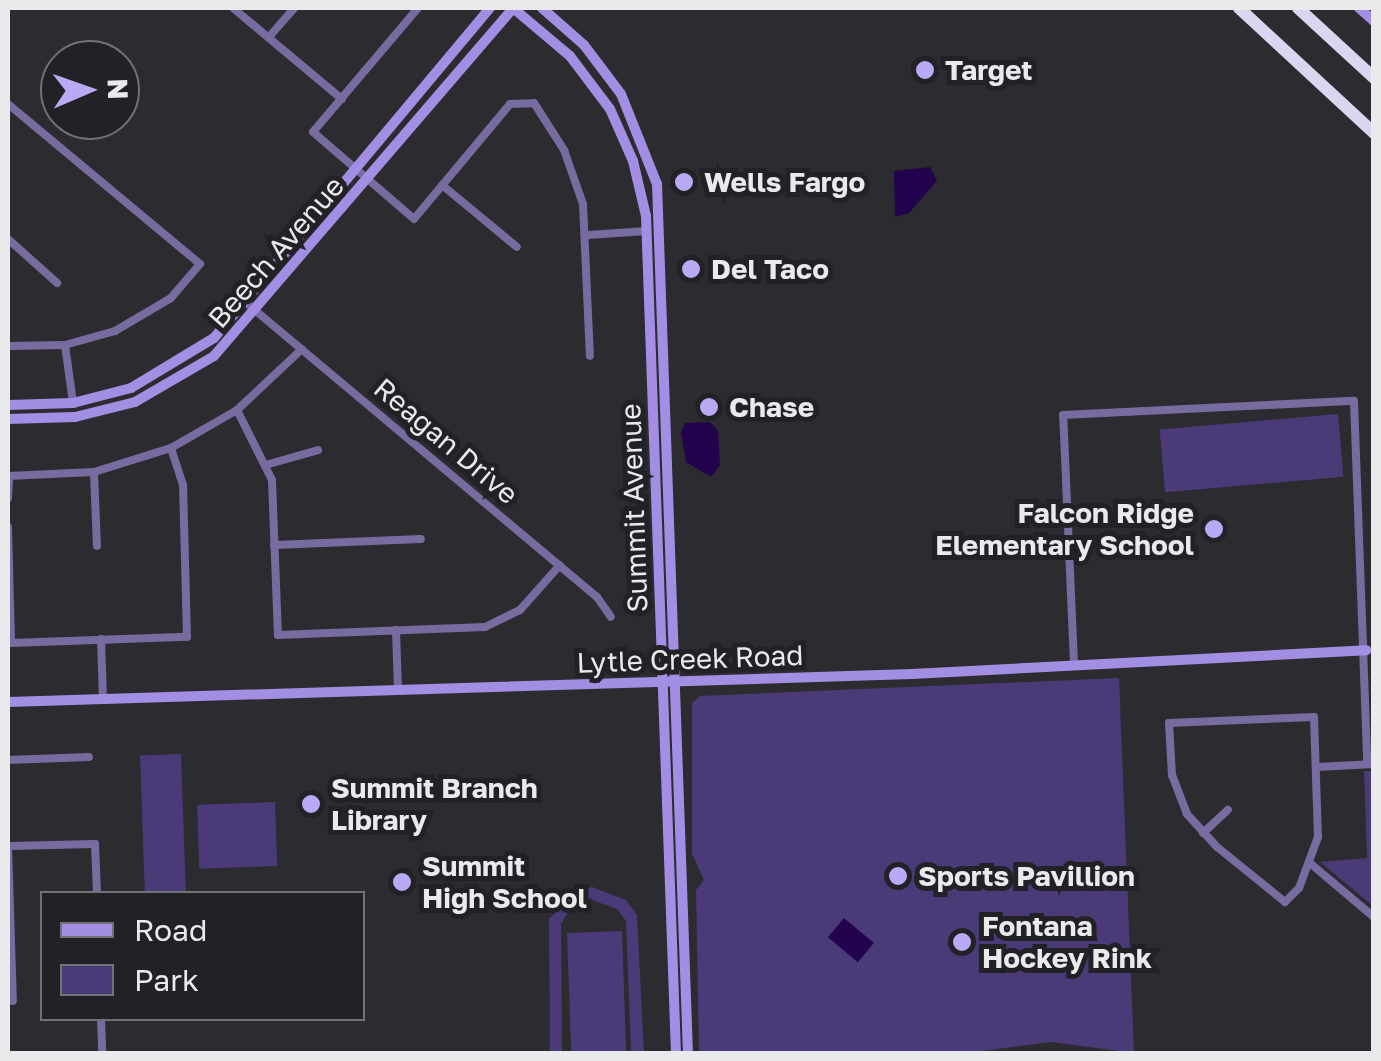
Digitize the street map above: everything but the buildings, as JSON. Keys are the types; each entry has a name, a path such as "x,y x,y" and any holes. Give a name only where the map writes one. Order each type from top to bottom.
{"highway":[{"path":"1239,8 1374,133"},
{"path":"1298,8 1374,78"}],"main road":[{"name":"Beech Avenue","path":"8,406 73,404 158,376 214,338 247,304 490,8"},
{"name":"Beech Avenue","path":"8,420 75,417 134,402 214,356 258,312 513,8"},
{"name":"Summit Avenue","path":"513,8 570,56 610,109 633,161 648,231 676,1054"},
{"name":"Summit Avenue","path":"542,8 612,80 636,123 656,184 688,1054"},
{"path":"1359,8 1374,21"},
{"name":"Lytle Creek Road","path":"8,702 677,682 1370,650"}],"street":[{"path":"233,8 342,99"},
{"path":"268,37 294,8"},
{"path":"418,8 314,132 414,218 496,118 526,98 570,164 588,235 590,356"},
{"path":"8,104 200,264 150,312 65,344 8,346"},
{"path":"442,184 517,247"},
{"path":"588,235 648,231"},
{"path":"8,239 57,282"},
{"name":"Reagan Drive","path":"247,304 560,565 612,617"},
{"path":"65,344 73,404"},
{"path":"8,498 8,476 94,472 171,448 237,410 302,349"},
{"path":"1074,664 1063,415 1354,401 1370,650 1370,764 1317,766"},
{"path":"237,410 268,464 278,635 496,624 527,604 560,565"},
{"path":"8,527 11,642 187,637 183,485 171,448"},
{"path":"268,464 318,450"},
{"path":"94,472 97,546"},
{"path":"274,545 422,539"},
{"path":"396,630 398,690"},
{"path":"101,639 103,700"},
{"path":"1370,650 1374,662"},
{"path":"1314,716 1320,808 1311,864 1285,902 1203,833 1187,814 1172,775 1170,723 1314,716"},
{"path":"8,760 89,757"},
{"path":"1203,833 1228,810"},
{"path":"13,1001 8,846 95,844 97,891"},
{"path":"1311,864 1374,917"},
{"path":"101,1021 102,1054"}],"green space":[{"path":"1338,414 1343,477 1165,492 1160,430"},
{"path":"1119,678 1134,1053 1051,1042 958,1054 699,1053 696,890 704,880 692,854 692,703 700,696"},
{"path":"181,754 186,891 145,891 140,755"},
{"path":"1364,771 1373,771 1373,906 1320,862 1367,858"},
{"path":"275,802 277,866 199,869 197,805"},
{"path":"592,887 626,900 637,915 644,1053 631,1053 626,921 617,909 592,900 568,912 561,924 562,1053 550,1053 549,919 574,892"},
{"path":"622,931 626,1052 571,1054 567,933"}],"shaded area":[{"path":"930,167 937,181 909,213 895,217 894,171"},
{"path":"710,422 718,430 720,465 711,477 686,462 681,432 685,423"},
{"path":"844,918 874,943 858,962 828,937"}],"place":[{"name":"Target","path":"925,70"},
{"name":"Wells Fargo","path":"684,182"},
{"name":"Del Taco","path":"691,269"},
{"name":"Chase","path":"709,407"},
{"name":"Falcon Ridge Elementary School","path":"1214,529"},
{"name":"Summit Branch Library","path":"311,804"},
{"name":"Sports Pavillion","path":"898,876"},
{"name":"Summit High School","path":"402,882"},
{"name":"Fontana Hockey Rink","path":"962,942"}]}
